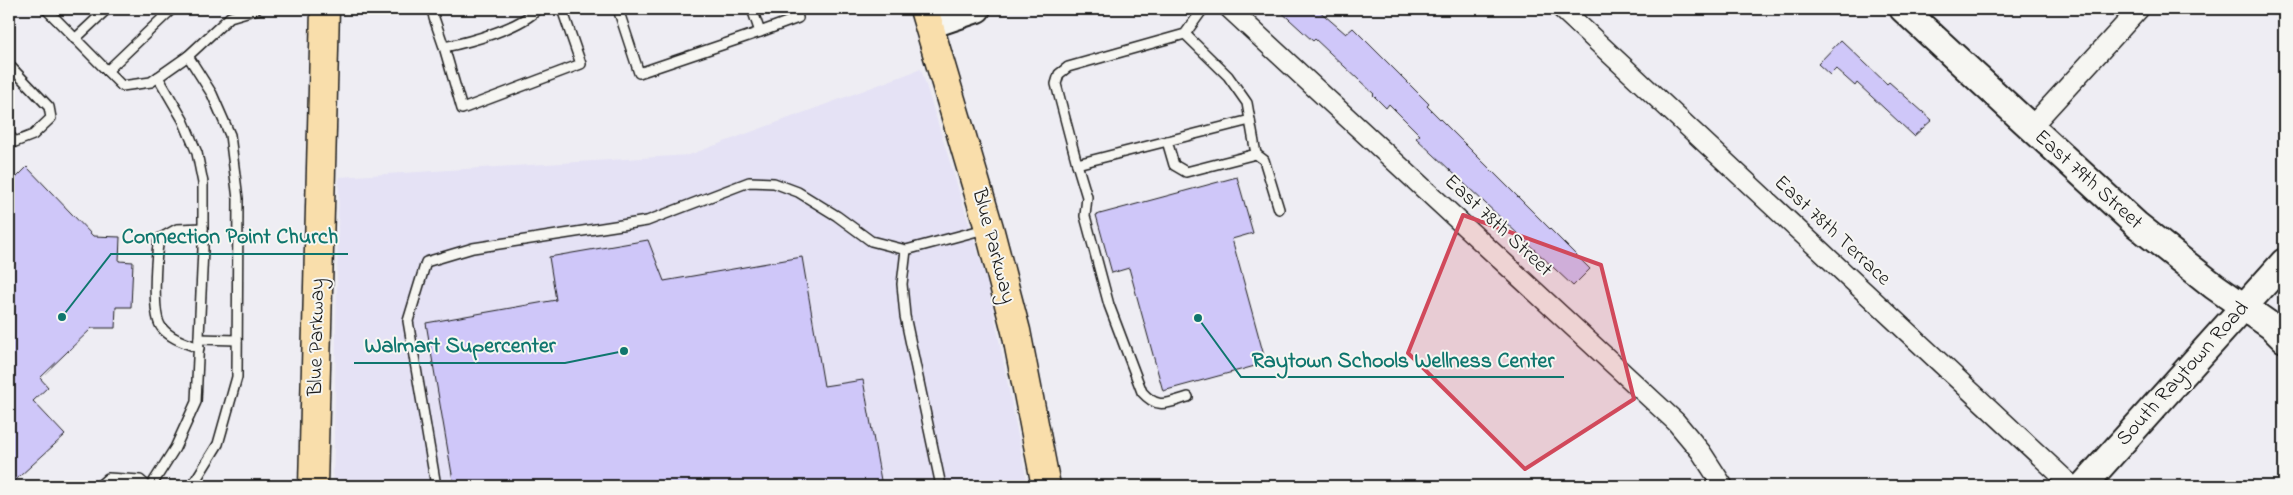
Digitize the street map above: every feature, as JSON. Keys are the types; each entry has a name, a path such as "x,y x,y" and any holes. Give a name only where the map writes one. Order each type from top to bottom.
{"highway":[{"name":"Blue Parkway","path":"313,486 325,9"},
{"name":"Blue Parkway","path":"927,17 989,228 1016,331 1046,486"}],"street":[{"path":"927,17 978,9"},
{"name":"East 78th Street","path":"1230,9 1676,422 1701,452 1723,486"},
{"name":"East 78th Terrace","path":"1562,9 2072,486"},
{"name":"East 79th Street","path":"1903,9 2136,225 2271,326 2284,339"},
{"path":"2030,128 2139,9"},
{"name":"South Raytown Road","path":"2083,486 2284,262"}],"lane":[{"path":"46,9 122,86 151,82 188,56 230,17 257,9"},
{"path":"76,39 107,9"},
{"path":"107,72 172,9"},
{"path":"432,9 462,109 581,64 562,9"},
{"path":"444,47 478,39 530,17 538,9"},
{"path":"618,9 639,73 798,18 794,9"},
{"path":"752,9 760,32"},
{"path":"1188,397 1160,404 1150,401 1142,392 1109,305 1085,216 1087,197 1056,84 1059,74 1068,67 1185,34 1203,9"},
{"path":"1185,34 1228,76 1248,103 1256,154 1264,160 1279,209"},
{"path":"188,56 212,94 230,135 238,199 237,377 218,444 192,486"},
{"path":"9,65 49,107 51,118 33,135 15,142 9,135"},
{"path":"151,486 175,448 196,402 203,228 203,183 197,153 183,120 158,76"},
{"path":"1077,164 1250,120"},
{"path":"1167,141 1174,165 1186,172 1256,154"},
{"path":"436,486 408,321 426,262 473,248 647,221 749,182 774,183 798,192 837,216 871,242 906,250 989,228"},
{"path":"203,228 178,230 159,239 156,258 156,308 160,326 172,337 199,344 237,340"},
{"path":"906,250 902,284 905,316 941,486"},
{"path":"99,486 108,478 140,480 147,486"}],"highlighted area":[{"path":"1463,215 1601,265 1634,399 1525,469 1408,353"}],"shaded area":[{"path":"921,69 988,284 1028,486 333,486 339,177 689,155"}],"building":[{"path":"1278,9 1317,9 1346,34 1353,28 1429,104 1427,106 1590,269 1573,286 1416,138 1420,135 1389,104 1386,108 1374,94 1315,39 1313,41"},
{"path":"1841,40 1887,84 1889,82 1932,120 1914,136 1857,83 1855,86 1836,69 1830,75 1818,64"},
{"path":"27,167 93,236 120,237 119,261 133,262 131,307 116,307 115,328 92,328 40,378 48,387 33,401 65,435 9,486 9,185"},
{"path":"1237,177 1253,233 1232,239 1266,363 1163,391 1129,268 1112,273 1096,215"},
{"path":"648,240 664,281 802,257 824,386 863,380 882,486 826,486 825,484 810,486 454,486 426,323 556,300 549,257"}],"place":[{"name":"Connection Point Church","path":"62,317"},
{"name":"Raytown Schools Wellness Center","path":"1198,318"},
{"name":"Walmart Supercenter","path":"624,351"}]}
